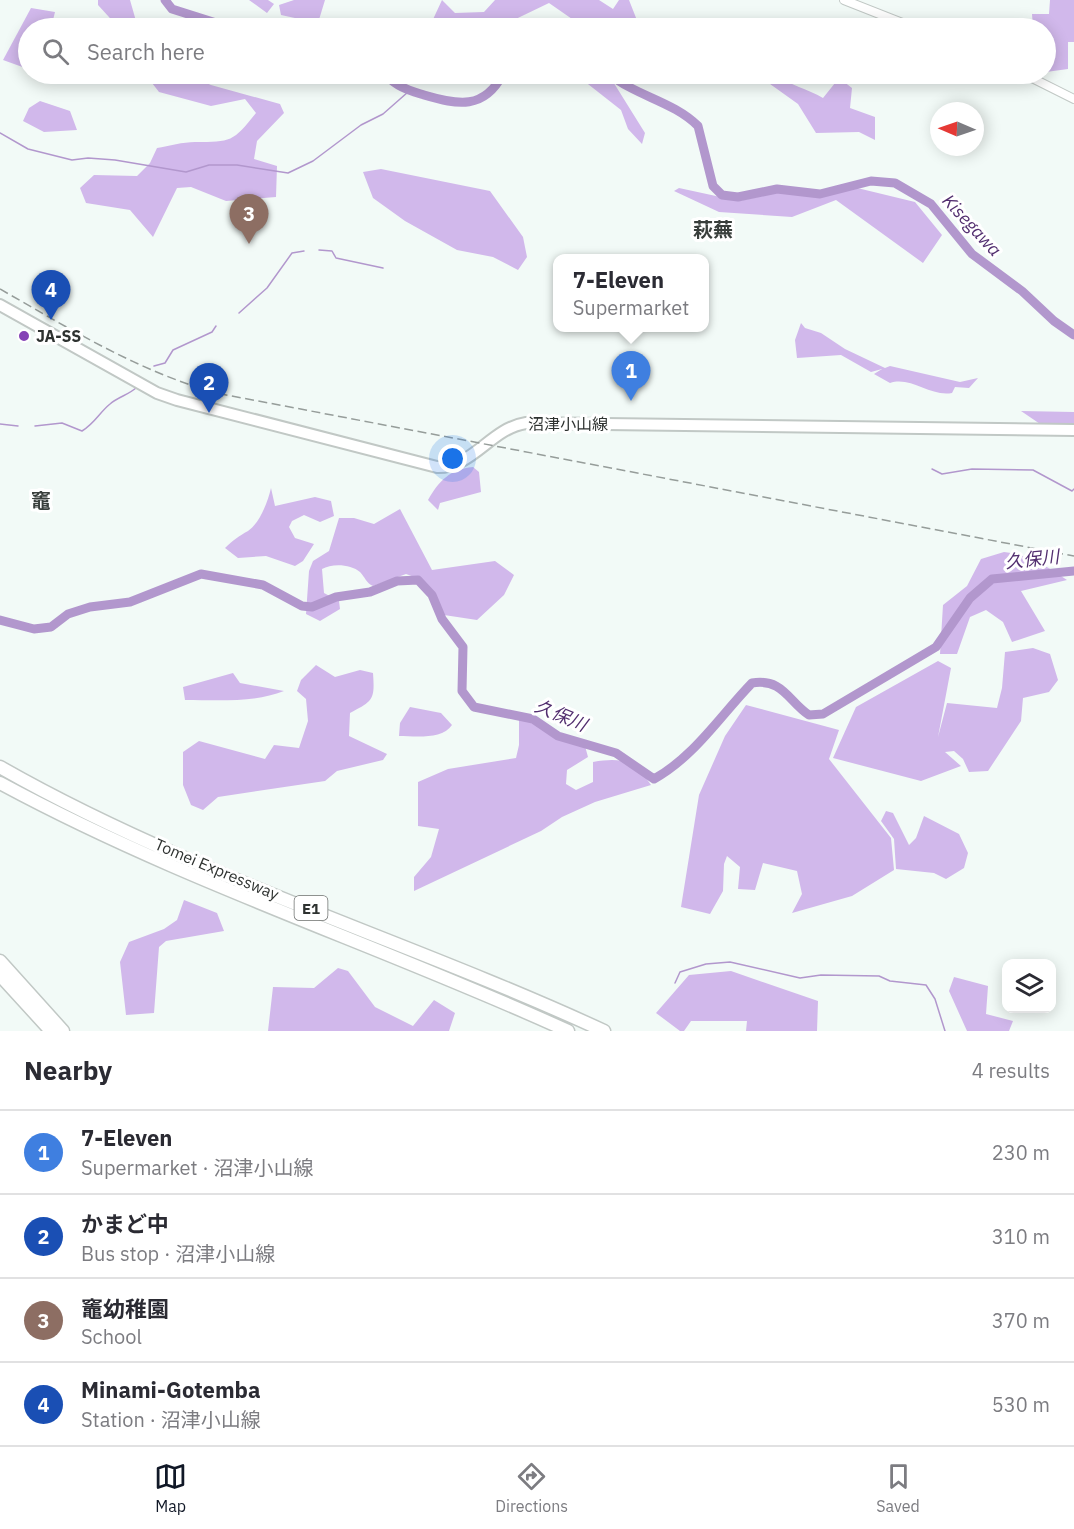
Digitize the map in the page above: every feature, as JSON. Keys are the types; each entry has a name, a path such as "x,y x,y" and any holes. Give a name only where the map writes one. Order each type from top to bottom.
{"highway":[{"name":"Tomei Expressway","path":"0,767 96,817 188,858 479,976 604,1031"},
{"name":"Tomei Expressway","path":"0,783 181,871 568,1031"},
{"path":"0,962 63,1031"},
{"path":"0,975 51,1031"}],"main road":[{"name":"沼津小山線","path":"0,305 157,393 437,467 457,464 502,431 526,423 1074,430"}],"street":[{"path":"844,0 890,18"},
{"path":"1044,84 1074,99"}],"shaded area":[{"path":"98,0 130,0 135,18 110,18 98,5"},
{"path":"249,0 268,0 274,4 267,13"},
{"path":"294,0 325,0 320,18 295,18 281,15 279,5"},
{"path":"442,0 455,13 484,12 495,0 599,0 613,9 619,0 629,0 636,18 571,18 549,3 518,18 434,18"},
{"path":"1050,0 1074,0 1074,42 1068,42 1068,69 1056,71 1056,18 1032,18 1032,14 1049,14"},
{"path":"31,8 55,12 54,18 26,18"},
{"path":"18,32 18,65 3,60"},
{"path":"153,84 209,84 280,104 284,113 257,141 254,159 277,166 276,197 226,201 191,187 177,188 153,237 130,210 86,203 80,188 94,175 137,176 150,163 157,148 186,143 216,142 230,138 242,130 256,113 245,99 211,106 159,92"},
{"path":"588,84 614,84 645,133 642,144 628,129 621,110"},
{"path":"770,84 793,84 823,98 834,84 847,84 852,88 850,108 875,117 875,140 859,132 816,133 798,104"},
{"path":"40,101 70,111 77,130 44,132 23,121 29,108"},
{"path":"381,169 490,191 523,237 527,257 518,270 493,257 457,250 405,221 373,198 363,172"},
{"path":"849,186 915,202 942,235 923,263 836,200 792,217 719,212 674,191 679,188 739,201 776,193 813,193"},
{"path":"801,323 805,328 821,333 845,349 885,368 890,366 960,382 978,378 969,388 955,387 952,393 944,393 905,382 890,383 874,374 882,369 871,372 841,355 797,358 795,340"},
{"path":"1021,411 1074,412 1074,428 1046,428"},
{"path":"473,467 479,472 481,492 440,503 438,510 428,500 446,477 458,470"},
{"path":"271,488 275,506 315,497 331,501 334,516 320,522 304,515 292,521 289,527 295,538 314,544 303,561 295,566 266,556 238,558 225,548 256,523 266,505"},
{"path":"400,509 432,570 495,561 514,575 504,595 477,620 444,615 420,579 406,574 373,586 356,569 336,565 322,569 324,593 339,601 340,609 320,621 306,614 309,571 313,561 329,551 339,518 354,518 374,524"},
{"path":"1004,552 1030,558 1067,580 1021,591 1045,631 1012,642 1003,622 986,610 970,617 957,654 940,654 943,605 967,586 981,559"},
{"path":"1033,648 1050,654 1058,680 1049,692 1023,698 1021,721 988,771 969,772 963,759 954,751 945,752 961,766 921,781 833,758 856,707 938,661 951,668 938,737 947,703 997,708 1002,688 1005,652"},
{"path":"316,665 335,677 360,670 373,673 373,694 368,702 350,713 349,736 387,754 383,760 337,771 325,781 218,797 203,810 191,805 183,785 183,752 199,741 265,759 274,745 299,748 308,721 306,699 297,691 301,680"},
{"path":"233,673 240,683 284,691 248,699 185,700 183,687"},
{"path":"746,705 839,730 829,759 891,838 894,870 852,896 792,913 802,894 797,871 763,863 755,890 738,889 740,867 727,856 724,864 723,891 710,914 681,907 699,795 725,736"},
{"path":"410,707 441,713 452,725 448,730 435,735 399,736 400,723"},
{"path":"527,717 585,746 588,757 567,770 566,784 576,790 593,782 593,762 612,760 634,766 651,785 595,802 562,817 541,831 414,891 414,877 431,857 439,829 418,826 418,782 448,769 516,758 519,745 519,720"},
{"path":"886,811 893,813 909,845 916,838 924,816 959,834 968,853 964,868 946,879 934,873 896,869 894,839 881,821"},
{"path":"184,900 217,913 224,931 166,941 159,947 154,1013 126,1015 120,962 129,942 164,929 177,920"},
{"path":"338,968 348,971 375,1007 413,1026 434,1000 455,1013 449,1031 268,1031 273,987 314,988"},
{"path":"731,971 818,1001 817,1031 746,1031 747,1021 691,1021 684,1031 680,1031 656,1013 689,975"},
{"path":"954,977 988,986 986,1014 1013,1021 1009,1031 967,1031 949,991"}],"waterway":[{"name":"Kisegawa","path":"165,0 172,9 200,18"},
{"name":"Kisegawa","path":"398,84 436,98 459,102 479,99 497,84"},
{"name":"Kisegawa","path":"624,84 677,110 698,126 713,186 722,195 738,197 777,189 820,194 871,181 895,183 931,204 972,254 1022,291 1054,321 1074,335"},
{"path":"0,133 28,149 72,160 88,158 115,160 186,172 209,165 237,165 288,173 313,161 361,125 383,114 408,92"},
{"path":"319,250 332,251 336,258 383,268"},
{"path":"239,313 267,288 292,253 304,251"},
{"path":"154,366 165,363 173,350 212,332 216,326"},
{"path":"35,426 62,423 82,431 110,404 136,388"},
{"path":"0,424 18,426"},
{"path":"932,469 942,474 972,469 1033,470 1072,491 1074,489"},
{"name":"久保川","path":"0,620 34,629 51,627 68,614 90,607 130,602 201,574 263,585 302,606 312,607 336,597 370,592 397,581 418,580 432,595 442,619 463,647 462,691 474,707 533,719 558,736 616,753 654,779 669,770 695,747 752,683 762,682 778,687 809,715 823,714 936,647 970,598 992,579 1074,571"},
{"path":"675,983 680,972 706,964 730,962 800,978 821,975 879,976 890,981 926,985 935,999 945,1031"}],"railway":[{"path":"0,289 105,348 159,373 216,393 1074,556"}],"place":[{"name":"竈幼稚園","path":"249,244"},
{"name":"Minami-Gotemba","path":"51,320"},
{"name":"JA-SS","path":"24,336"},
{"name":"7-Eleven","path":"631,401"},
{"name":"かまど中","path":"209,413"}],"district":[{"name":"萩蕪","path":"713,229"},
{"name":"竈","path":"41,500"}]}
